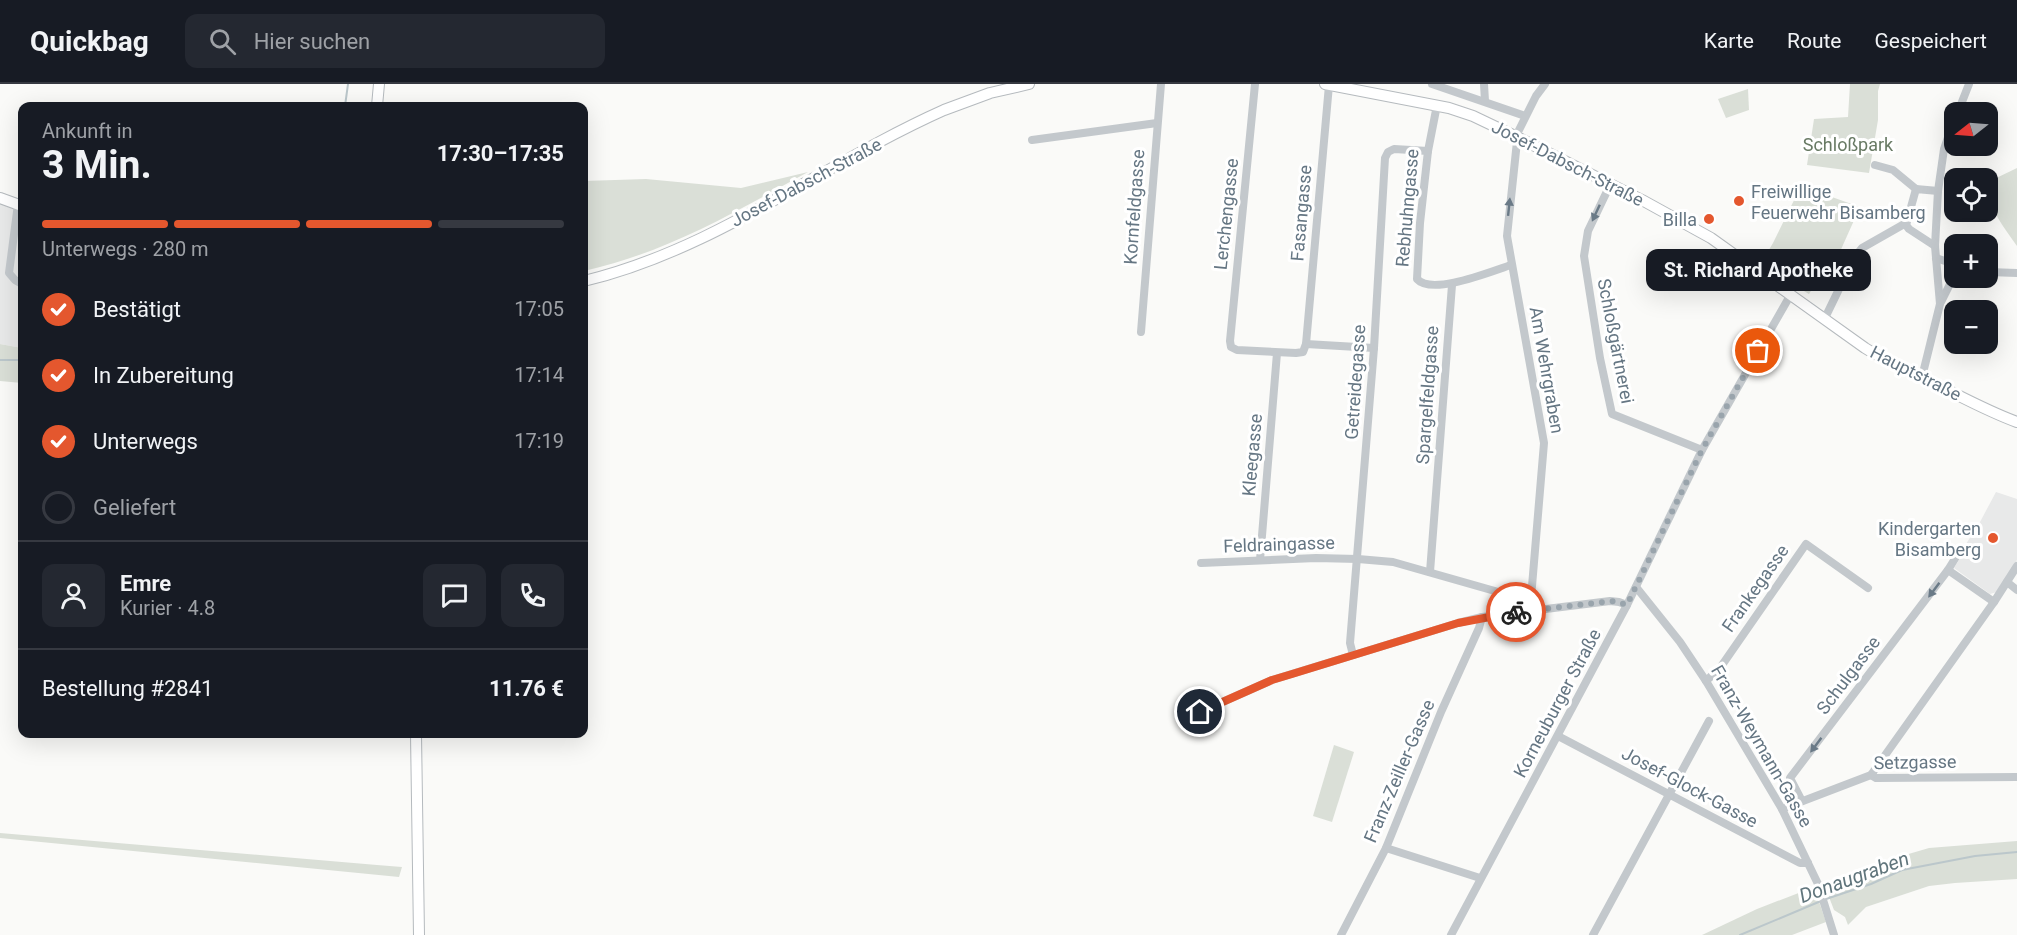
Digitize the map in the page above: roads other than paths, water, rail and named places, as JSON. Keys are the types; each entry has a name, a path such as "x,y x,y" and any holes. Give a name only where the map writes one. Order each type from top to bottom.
{"main road":[{"path":"377,102 379,84"},
{"name":"Josef-Dabsch-Straße","path":"588,280 636,266 691,243 944,110 990,93 1029,84"},
{"name":"Josef-Dabsch-Straße","path":"1327,84 1437,105 1473,116 1711,238 1791,294"},
{"path":"0,198 18,204"},
{"name":"Hauptstraße","path":"1791,294 1889,363 1922,377 1992,413 2017,422"},
{"path":"416,738 419,935"}],"street":[{"name":"Kornfeldgasse","path":"1141,332 1161,84"},
{"name":"Lerchengasse","path":"1255,84 1230,341 1231,347 1235,350 1277,353"},
{"name":"Fasangasse","path":"1306,344 1327,84"},
{"path":"1432,84 1525,116"},
{"path":"1484,84 1485,101"},
{"name":"Am Wehrgraben","path":"1530,606 1544,443 1511,265 1507,229 1517,137 1525,116 1545,84"},
{"path":"1962,102 1969,84"},
{"name":"Rebhuhngasse","path":"1437,105 1428,151 1420,223 1417,279 1423,283 1452,285"},
{"path":"1032,140 1157,123"},
{"name":"Getreidegasse","path":"1353,655 1350,643 1374,348 1386,156 1394,149 1428,151"},
{"path":"1940,304 1935,246 1938,191 1944,149"},
{"path":"1875,165 1893,170 1916,189 1938,191"},
{"name":"Schloßgärtnerei","path":"1610,185 1585,243 1586,272 1612,414 1702,450"},
{"path":"1916,189 1906,223 1909,229 1935,246"},
{"path":"18,217 9,273 18,282"},
{"path":"1825,318 1854,258 1862,248 1906,223"},
{"path":"1936,258 1944,261"},
{"path":"1452,285 1511,265"},
{"path":"1998,272 2017,273"},
{"name":"Spargelfeldgasse","path":"1430,572 1452,285"},
{"path":"1922,377 1940,304 1948,288"},
{"name":"Korneuburger Straße","path":"1451,935 1627,605 1702,450 1791,294"},
{"path":"1277,353 1301,353 1305,350 1306,344 1374,348"},
{"name":"Kleegasse","path":"1260,560 1277,353"},
{"name":"Frankegasse","path":"1706,681 1720,668 1806,544 1868,588"},
{"name":"Schulgasse","path":"1802,801 1790,778 1948,570 1956,556"},
{"path":"1358,558 1393,562 1430,572 1530,606"},
{"name":"Feldraingasse","path":"1201,562 1358,558"},
{"path":"1870,775 1994,602 2017,566"},
{"path":"1948,570 1994,602"},
{"path":"2007,582 2017,590"},
{"name":"Franz-Weymann-Gasse","path":"1636,587 1680,642 1706,681 1782,809 1819,888 1834,935"},
{"path":"1200,712 1272,680 1482,617 1530,606 1614,601 1627,605"},
{"name":"Franz-Zeiller-Gasse","path":"1341,935 1386,848 1482,617"},
{"path":"1593,935 1709,721"},
{"name":"Josef-Glock-Gasse","path":"1558,736 1800,863 1808,863"},
{"name":"Setzgasse","path":"1782,809 1870,775 1876,778 2017,777"},
{"path":"1386,848 1480,878"}],"waterway":[{"path":"346,102 348,84"},
{"path":"0,360 18,360"},
{"name":"Donaugraben","path":"1826,899 1871,884 1902,870 1975,856 2017,852"},
{"name":"Donaugraben","path":"1740,935 1821,901"}],"place":[{"name":"Freiwillige Feuerwehr Bisamberg","path":"1739,201"},
{"name":"Billa","path":"1709,219"},
{"name":"St. Richard Apotheke","path":"1758,351"},
{"name":"Kindergarten Bisamberg","path":"1993,538"}],"park label":[{"name":"Schloßpark","path":"1848,144"}]}
